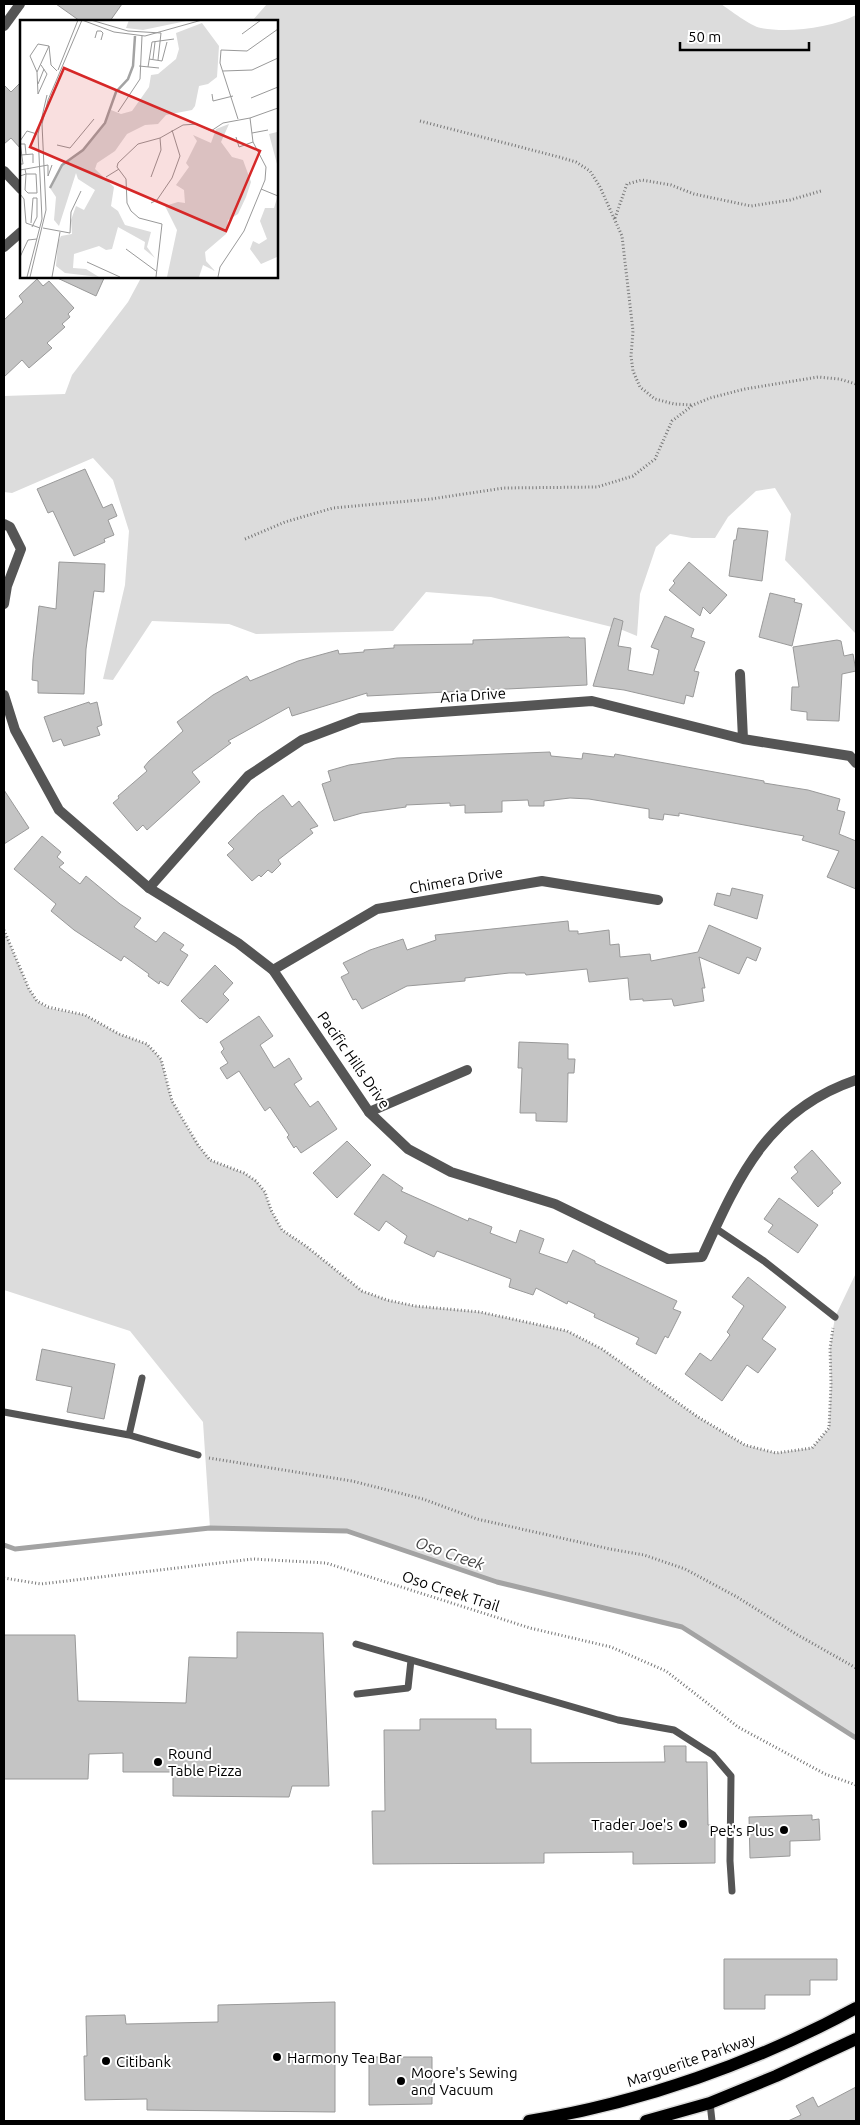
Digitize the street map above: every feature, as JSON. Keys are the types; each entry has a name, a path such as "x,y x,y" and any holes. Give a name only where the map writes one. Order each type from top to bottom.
{"main road":[{"name":"Marguerite Parkway","path":"529,2121 598,2108 705,2075 782,2043 856,2008"},
{"path":"646,2121 710,2103 776,2076 856,2039"}],"street":[{"path":"4,26 20,4"},
{"path":"4,171 20,188"},
{"path":"4,247 20,233"},
{"path":"4,524 10,526 20,550 7,586 4,604"},
{"path":"740,674 743,739"},
{"name":"Pacific Hills Drive","path":"4,695 15,730 59,810 149,888 238,944 273,970 369,1112 408,1149 451,1172 556,1204 668,1258 702,1257 734,1188 755,1154 780,1125 809,1103 856,1080"},
{"name":"Aria Drive","path":"149,888 248,776 302,740 360,718 592,701 743,739 850,756 856,763"},
{"name":"Chimera Drive","path":"273,970 377,909 542,881 658,900"},
{"path":"369,1112 467,1070"}],"lane":[{"path":"715,1228 772,1267 835,1317"},
{"path":"129,1435 142,1378"},
{"path":"4,1412 129,1435 198,1455"},
{"path":"356,1644 618,1720 674,1730 713,1755 731,1776 730,1861 732,1891"},
{"path":"357,1694 408,1688 412,1660"},
{"path":"710,2103 712,2121"}],"path":[{"path":"420,121 576,162 590,170 622,236 633,331 631,356 633,371 640,387 655,399 674,404 693,405"},
{"path":"615,219 627,184 642,180 671,185 694,194 751,206 790,200 821,191"},
{"path":"245,539 285,522 333,508 431,499 504,488 541,486 573,488 606,485 633,476 655,458 672,422 693,405 710,398 745,389 818,377 839,379 856,384"},
{"path":"4,930 29,989 37,1001 48,1008 85,1015 120,1034 147,1044 161,1059 172,1101 198,1145 210,1160 244,1173 256,1181 265,1192 271,1210 282,1230 306,1246 362,1291 387,1300 415,1306 480,1312 567,1331 602,1349 698,1417 745,1445 776,1453 812,1448 829,1428 830,1348 835,1317"},
{"path":"198,1455 231,1463 295,1471 352,1481 424,1499 477,1518 644,1555 685,1569 737,1597 796,1634 856,1668"},
{"name":"Oso Creek Trail","path":"4,1578 41,1584 253,1559 326,1563 530,1628 611,1647 666,1671 738,1727 825,1774 856,1785"}],"shaded area":[{"path":"267,4 721,4 756,27 784,30 822,26 856,15 856,634 785,560 791,514 775,488 756,491 728,517 715,538 692,538 670,534 656,547 640,594 637,636 620,629 491,597 426,592 393,631 256,634 229,624 152,621 113,680 103,679 125,585 129,531 113,480 93,458 12,493 4,492 4,396 65,394 72,375 128,302 141,278 278,278 278,20 253,20"},
{"path":"4,930 29,989 37,1001 48,1008 85,1015 119,1034 147,1044 161,1059 172,1101 198,1145 210,1160 244,1173 256,1181 265,1192 271,1210 282,1230 306,1246 362,1291 387,1300 415,1306 480,1312 567,1331 602,1349 698,1417 745,1445 776,1453 812,1448 829,1428 830,1348 835,1317 856,1273 856,1738 682,1627 497,1582 347,1531 210,1528 203,1422 130,1331 4,1290"}],"building":[{"path":"56,4 122,4 111,20 79,20"},
{"path":"20,83 20,148 11,138 4,144 4,85 11,92"},
{"path":"57,278 104,278 96,296"},
{"path":"37,279 43,286 49,281 74,308 68,314 70,317 62,324 65,327 47,343 52,348 29,368 22,360 4,377 4,320 23,302 19,296"},
{"path":"85,469 103,508 112,504 117,516 108,520 114,535 104,539 105,542 74,556 53,511 48,513 37,489"},
{"path":"738,528 768,531 762,581 729,576 734,540 736,540"},
{"path":"59,562 105,564 104,592 94,591 86,649 84,694 38,693 38,681 32,680 39,606 56,609"},
{"path":"689,562 727,595 710,614 703,607 700,616 669,590 675,583 673,581"},
{"path":"770,593 795,599 794,602 802,604 792,646 759,637"},
{"path":"665,616 694,629 691,637 705,642 694,671 699,672 693,697 686,695 684,704 624,690 593,686 614,618 623,621 618,646 631,648 628,670 653,675 659,650 651,647"},
{"path":"585,638 587,685 367,696 367,693 292,716 289,707 228,741 231,743 192,772 200,782 147,830 143,825 137,831 113,803 119,798 118,796 147,771 144,767 149,761 183,731 177,722 213,695 247,676 250,681 298,661 338,650 339,654 394,648 394,645 473,644 473,640"},
{"path":"841,641 844,656 853,654 856,671 842,674 839,721 807,720 807,712 791,710 792,687 799,687 793,647"},
{"path":"89,702 90,704 97,702 102,725 97,727 100,735 64,746 61,739 53,742 44,717"},
{"path":"550,752 551,756 582,759 583,753 614,757 615,754 764,781 764,783 808,790 840,799 837,810 845,812 839,834 856,841 856,889 827,877 839,851 802,840 804,836 679,813 679,816 664,814 663,820 649,818 649,809 589,799 570,798 544,801 544,806 529,806 528,800 502,801 502,812 465,813 465,805 450,806 450,803 406,805 406,807 362,813 334,821 322,784 331,781 328,771 349,765 397,758"},
{"path":"4,790 29,828 4,844"},
{"path":"283,795 292,807 299,801 318,826 310,829 313,833 278,860 281,864 272,873 268,870 261,877 259,875 252,881 227,855 234,849 228,843 258,814"},
{"path":"42,836 61,852 57,857 64,863 59,867 80,884 86,876 120,904 141,918 134,927 156,942 164,932 184,945 180,950 188,955 168,986 160,981 159,984 148,976 149,974 124,956 121,961 74,930 51,911 56,904 14,869"},
{"path":"732,888 763,895 757,919 714,905 717,893 730,896"},
{"path":"568,921 569,931 578,931 578,934 609,930 610,945 619,944 620,957 650,954 651,961 698,952 709,925 761,948 756,961 747,957 739,974 699,957 705,988 702,988 704,1001 674,1006 672,999 630,1000 628,978 589,982 587,969 526,975 525,973 509,973 465,978 465,981 407,986 362,1009 356,999 353,1000 341,977 349,973 343,963 370,950 403,939 407,950 436,940 435,935"},
{"path":"215,965 233,983 223,994 229,1000 207,1023 181,1001"},
{"path":"259,1016 273,1036 260,1045 274,1068 289,1058 302,1079 294,1084 310,1107 318,1101 337,1129 301,1153 296,1146 294,1148 287,1137 289,1135 270,1107 265,1111 239,1071 227,1079 220,1068 228,1063 221,1052 224,1049 220,1042"},
{"path":"519,1042 568,1044 568,1059 575,1059 574,1073 568,1073 567,1122 536,1121 536,1113 520,1113 522,1068 518,1068"},
{"path":"347,1141 371,1165 337,1198 313,1173"},
{"path":"812,1150 841,1183 818,1207 791,1178 798,1172 794,1167"},
{"path":"383,1174 403,1188 401,1191 468,1221 469,1218 492,1227 490,1233 516,1243 520,1230 544,1239 539,1253 567,1263 573,1250 595,1261 595,1263 677,1301 673,1309 681,1312 668,1338 665,1336 656,1354 636,1344 639,1338 594,1317 595,1314 568,1301 567,1304 536,1288 533,1295 509,1287 511,1279 437,1251 434,1257 404,1243 407,1236 386,1221 379,1231 354,1214"},
{"path":"779,1198 818,1225 798,1253 768,1232 773,1225 764,1219"},
{"path":"748,1277 786,1307 762,1339 776,1349 758,1373 747,1365 722,1401 685,1374 700,1353 711,1361 730,1335 727,1332 744,1306 732,1297"},
{"path":"42,1349 115,1364 104,1419 67,1412 72,1387 36,1380"},
{"path":"237,1632 323,1633 329,1786 292,1786 289,1797 173,1796 173,1772 123,1772 123,1753 89,1754 88,1779 4,1779 4,1635 75,1635 78,1701 186,1703 189,1657 237,1658"},
{"path":"420,1719 496,1719 496,1729 531,1729 531,1763 665,1762 664,1746 686,1746 686,1762 707,1762 708,1825 715,1825 715,1863 633,1864 633,1852 544,1853 544,1863 373,1864 372,1811 385,1811 384,1730 420,1730"},
{"name":"Pet's Plus","path":"812,1815 812,1820 819,1819 820,1840 790,1841 790,1856 750,1858 749,1817"},
{"path":"724,1959 837,1959 837,1980 810,1980 810,1995 765,1995 765,2009 724,2009"},
{"path":"335,2002 335,2112 147,2110 147,2099 85,2100 84,2056 87,2056 86,2016 125,2015 126,2024 218,2022 218,2005"},
{"path":"369,2057 432,2057 432,2104 369,2105"},
{"path":"856,2087 856,2121 788,2121 801,2115 796,2106 813,2097 818,2107"}],"waterway":[{"name":"Oso Creek","path":"4,1545 15,1549 210,1528 347,1531 497,1582 682,1627 856,1738"}],"place":[{"name":"Round Table Pizza","path":"158,1762"},
{"name":"Trader Joe's","path":"683,1824"},
{"name":"Pet's Plus","path":"784,1830"},
{"name":"Harmony Tea Bar","path":"277,2057"},
{"name":"Citibank","path":"106,2061"},
{"name":"Moore's Sewing and Vacuum","path":"401,2081"}]}
